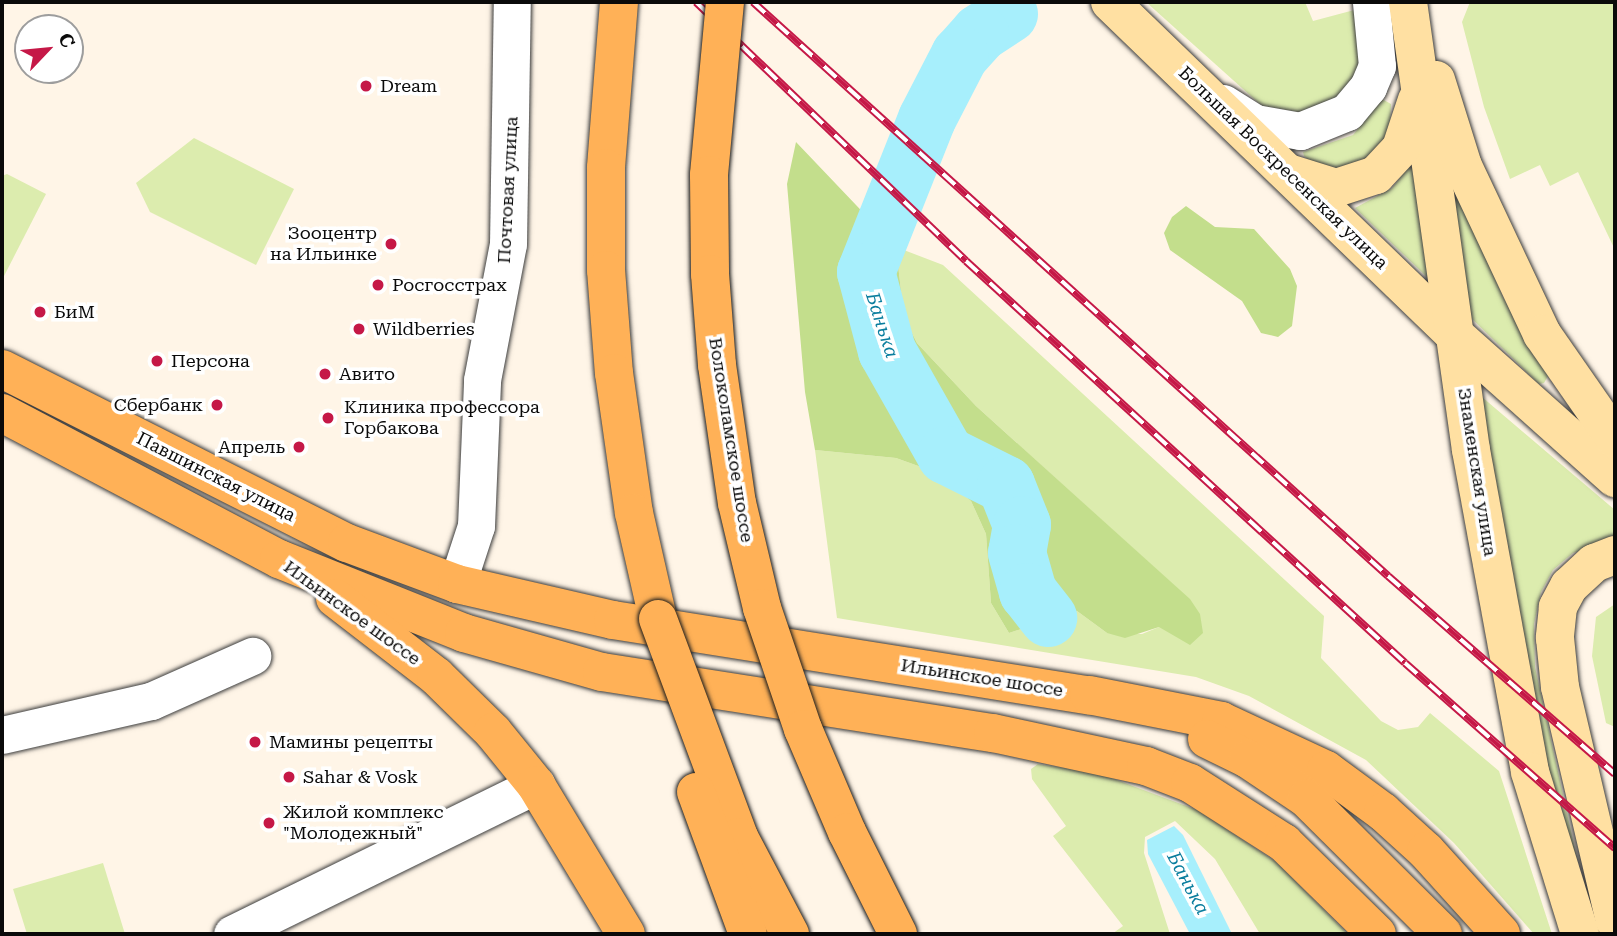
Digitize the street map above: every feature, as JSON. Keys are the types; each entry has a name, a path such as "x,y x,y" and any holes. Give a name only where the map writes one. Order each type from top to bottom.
{"main road":[{"path":"619,2 606,168 606,270 614,373 634,513 658,619 682,750 722,872 748,934"},
{"name":"Волоколамское шоссе","path":"725,2 710,162 710,274 717,365 737,503 762,608 803,729 847,832 898,934"},
{"name":"Большая Воскресенская улица","path":"1110,2 1455,335 1615,478"},
{"path":"1409,2 1463,166 1486,220 1542,334 1615,439"},
{"name":"Знаменская улица","path":"1409,2 1455,335 1530,772 1580,934"},
{"path":"1286,172 1312,184 1336,188 1376,175 1401,148 1411,125 1419,87"},
{"name":"Павшинская улица","path":"2,369 347,543 395,562"},
{"path":"2,413 279,559 464,633 602,672 993,733 1146,766 1190,783 1284,843 1377,934"},
{"path":"1615,555 1594,563 1569,586 1558,607 1555,638 1560,687 1615,921"},
{"name":"Ильинское шоссе","path":"279,559 375,625 436,676 493,732 536,785 626,934"},
{"name":"Ильинское шоссе","path":"395,562 457,584 612,620 1115,701 1221,721 1326,770 1426,851 1501,934"},
{"path":"658,619 739,836 790,934"},
{"path":"1115,701 1248,759 1306,798 1443,934"}],"street":[{"name":"Почтовая улица","path":"457,584 476,526 482,380 508,244 512,2"},
{"path":"1204,91 1255,123 1300,131 1332,121 1358,101 1377,66 1371,2"},
{"path":"2,735 114,712 185,688 252,656"},
{"path":"232,934 536,785"}],"green space":[{"path":"1146,2 1305,2 1313,21 1358,9 1361,63 1341,98 1304,113 1262,106"},
{"path":"1470,2 1615,2 1615,250 1578,172 1550,186 1540,165 1510,179 1484,107 1462,22"},
{"path":"1382,99 1391,104 1390,125 1384,143 1360,165 1320,172 1304,156 1303,152 1353,135"},
{"path":"194,138 294,189 256,265 150,212 136,183"},
{"path":"796,142 896,247 904,317 917,343 976,406 1190,599 1200,614 1203,633 1190,645 1159,627 1125,638 1107,633 1077,611 1009,633 991,603 986,534 971,501 935,472 896,458 815,450 805,392 787,184"},
{"path":"1414,160 1428,278 1355,208 1392,188"},
{"path":"7,174 46,194 2,280 2,176"},
{"path":"1455,197 1460,199 1503,297 1548,376 1544,383 1539,384 1466,313"},
{"path":"1186,206 1215,227 1254,229 1290,269 1297,286 1292,326 1278,337 1261,333 1242,301 1170,250 1164,233 1172,217"},
{"path":"896,247 943,265 1324,616 1321,658 1381,721 1398,730 1418,727 1430,713 1499,771 1552,934 1534,934 1454,843 1366,760 1249,696 1196,677 837,618 815,450 896,458 935,472 971,501 986,534 991,603 1009,633 1077,611 1107,633 1142,634 1159,627 1176,587 976,406 917,343 904,317"},
{"path":"1482,397 1615,510 1615,540 1573,553 1553,570 1541,592 1534,624 1535,667 1580,872 1569,876 1478,399"},
{"path":"1615,604 1615,727 1606,723 1592,656 1596,617"},
{"path":"1038,764 1098,773 1197,810 1276,862 1348,934 1260,934 1215,859 1175,821 1145,837 1144,853 1170,934 1112,934 1123,926 1053,836 1066,826 1032,779 1031,769"},
{"path":"103,863 125,934 27,934 13,889"}],"water":[{"path":"1174,826 1183,835 1232,934 1190,934 1148,854 1147,840"}],"waterway":[{"name":"Банька","path":"1009,14 980,33 960,55 927,119 866,272 887,351 946,455 1006,485 1022,525 1017,553 1028,592 1048,618"}],"railway":[{"path":"696,2 966,261 1405,663 1615,848"},
{"path":"753,2 1388,576 1615,774"}],"place":[{"name":"Dream","path":"366,86"},
{"name":"Зооцентр на Ильинке","path":"391,244"},
{"name":"Росгосстрах","path":"378,285"},
{"name":"БиМ","path":"40,312"},
{"name":"Wildberries","path":"359,329"},
{"name":"Персона","path":"157,361"},
{"name":"Авито","path":"325,374"},
{"name":"Сбербанк","path":"217,405"},
{"name":"Клиника профессора Горбакова","path":"328,418"},
{"name":"Апрель","path":"299,447"},
{"name":"Мамины рецепты","path":"255,742"},
{"name":"Sahar & Vosk","path":"289,777"},
{"name":"Жилой комплекс \"Молодежный\"","path":"269,823"}]}
